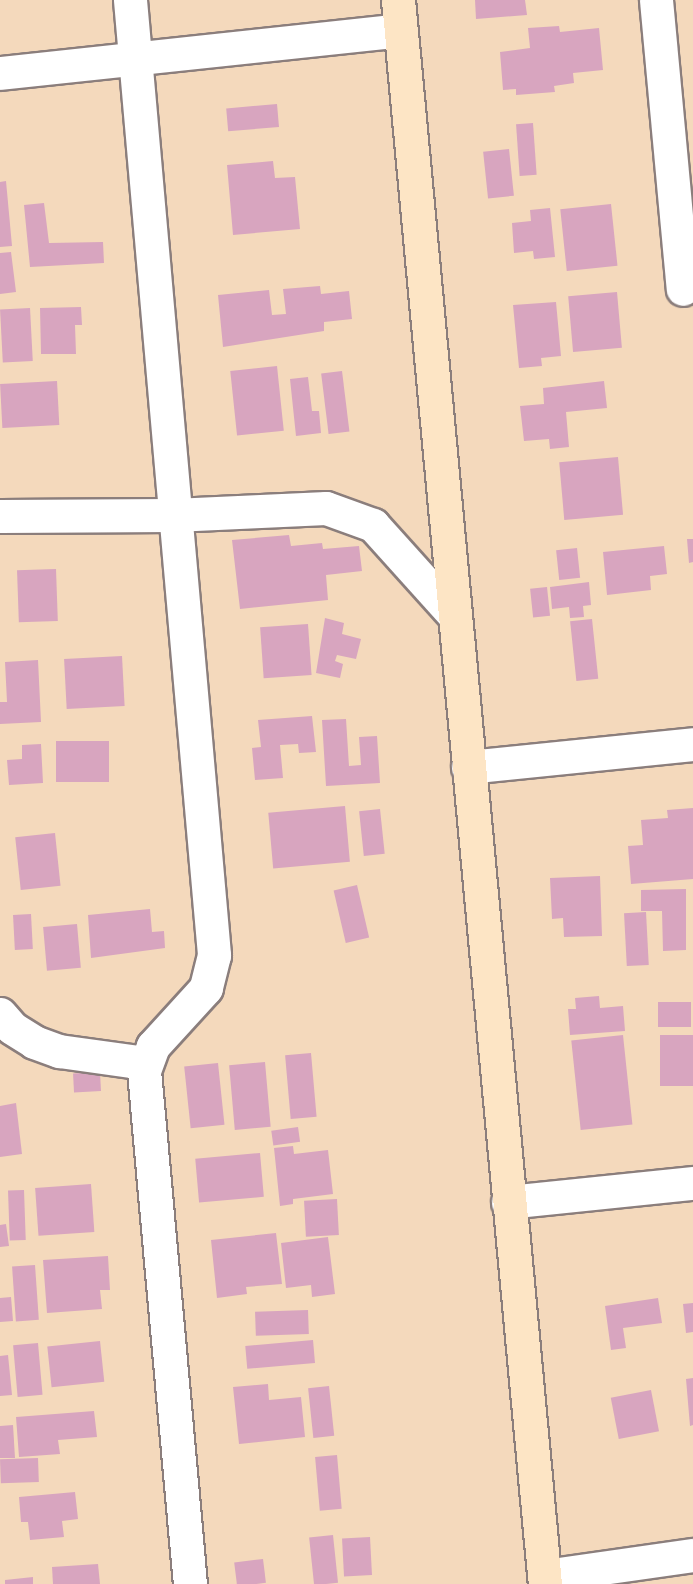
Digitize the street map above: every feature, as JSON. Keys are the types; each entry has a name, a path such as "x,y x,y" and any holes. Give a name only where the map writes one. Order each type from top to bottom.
{"street":[{"path":"130,0 214,955 206,988 153,1046 146,1063 190,1584"},
{"path":"656,0 683,290"},
{"path":"0,73 136,60 399,15 545,1580 693,1555"},
{"path":"0,516 174,515 326,508 373,525 454,615"},
{"path":"468,767 693,744"},
{"path":"0,1014 12,1028 34,1042 59,1051 146,1063"},
{"path":"508,1202 693,1182"}],"building":[{"path":"475,0 525,0 527,15 476,19"},
{"path":"559,26 560,32 599,28 603,70 573,73 574,83 554,86 555,92 516,95 516,89 503,90 500,52 530,48 528,28"},
{"path":"277,104 279,127 228,131 226,108"},
{"path":"533,123 537,175 520,176 516,124"},
{"path":"509,149 514,196 488,198 483,152"},
{"path":"273,161 275,178 295,177 300,229 233,235 227,165"},
{"path":"6,181 12,246 0,247 0,182"},
{"path":"44,203 49,243 103,242 104,263 30,267 24,205"},
{"path":"611,204 617,266 567,271 560,209"},
{"path":"550,208 555,257 534,259 533,251 514,253 512,223 531,221 530,210"},
{"path":"11,252 16,292 0,294 0,253"},
{"path":"320,286 321,294 349,291 352,319 324,322 324,331 223,347 218,295 269,290 272,315 286,314 283,289"},
{"path":"617,292 622,348 573,352 568,296"},
{"path":"556,302 561,356 541,358 542,366 519,368 513,305"},
{"path":"81,307 82,325 75,325 76,354 41,354 40,308"},
{"path":"30,308 33,361 3,362 0,310"},
{"path":"277,366 284,431 237,436 230,371"},
{"path":"342,371 349,432 329,434 321,374"},
{"path":"308,377 312,411 319,411 321,433 296,436 290,379"},
{"path":"57,381 59,425 2,428 0,384"},
{"path":"604,381 607,408 566,412 569,447 550,449 549,439 524,441 520,406 544,404 543,388"},
{"path":"618,457 623,515 564,520 559,462"},
{"path":"289,535 291,546 322,543 323,549 359,546 362,571 326,575 328,600 240,609 232,540"},
{"path":"687,539 693,539 693,562 689,563"},
{"path":"664,546 667,574 650,576 651,590 607,595 603,552"},
{"path":"577,548 580,578 559,580 556,550"},
{"path":"56,569 58,621 19,622 17,570"},
{"path":"589,582 591,605 583,606 584,617 570,618 569,607 552,609 550,587"},
{"path":"547,587 550,616 533,618 530,589"},
{"path":"325,618 344,623 342,634 361,639 356,659 337,655 335,661 343,664 340,678 316,673"},
{"path":"592,619 598,679 576,681 570,621"},
{"path":"308,624 312,675 264,678 260,627"},
{"path":"122,656 125,706 67,709 64,659"},
{"path":"38,660 41,722 0,724 0,702 7,702 5,662"},
{"path":"312,716 316,752 299,753 298,744 280,745 283,778 255,780 252,748 261,747 258,720"},
{"path":"346,719 349,766 361,765 359,737 377,736 380,783 326,786 322,720"},
{"path":"56,741 109,741 109,782 56,782"},
{"path":"41,744 43,783 9,785 7,760 22,759 22,745"},
{"path":"345,806 350,862 273,868 268,813"},
{"path":"693,808 693,879 631,884 628,846 643,845 641,820 668,818 667,810"},
{"path":"380,809 385,854 364,856 359,811"},
{"path":"55,833 61,886 21,890 15,837"},
{"path":"600,876 602,936 564,937 563,918 552,919 550,878"},
{"path":"357,885 369,938 346,943 334,890"},
{"path":"686,889 686,950 663,951 662,911 641,911 641,890"},
{"path":"150,909 152,932 164,931 165,948 91,958 88,915"},
{"path":"646,912 649,965 627,966 624,913"},
{"path":"31,914 33,949 15,950 13,915"},
{"path":"77,924 81,968 47,971 43,927"},
{"path":"599,996 600,1008 623,1006 625,1031 570,1035 568,1009 576,1009 575,998"},
{"path":"658,1002 691,1002 691,1027 658,1027"},
{"path":"623,1035 632,1125 581,1130 571,1040"},
{"path":"660,1035 693,1035 693,1086 660,1086"},
{"path":"311,1053 317,1117 291,1119 285,1055"},
{"path":"265,1062 271,1127 235,1130 229,1065"},
{"path":"218,1063 224,1125 191,1128 184,1067"},
{"path":"100,1072 101,1091 74,1092 73,1073"},
{"path":"16,1103 22,1154 0,1157 0,1106"},
{"path":"298,1127 300,1142 273,1146 271,1131"},
{"path":"293,1146 294,1154 328,1150 333,1194 293,1199 293,1204 280,1206 274,1148"},
{"path":"260,1153 264,1197 199,1202 195,1159"},
{"path":"91,1184 94,1232 38,1236 35,1188"},
{"path":"24,1190 26,1240 10,1241 8,1191"},
{"path":"337,1199 339,1235 306,1237 304,1201"},
{"path":"6,1224 9,1246 0,1247 0,1225"},
{"path":"276,1233 282,1284 246,1287 247,1294 217,1298 211,1240"},
{"path":"328,1237 335,1294 312,1297 311,1285 286,1288 281,1243"},
{"path":"108,1256 110,1290 100,1290 102,1309 47,1313 43,1260"},
{"path":"35,1265 39,1320 16,1321 12,1267"},
{"path":"11,1297 13,1321 0,1322 0,1298"},
{"path":"658,1298 662,1323 623,1328 626,1348 611,1350 605,1306"},
{"path":"693,1303 693,1332 686,1333 683,1304"},
{"path":"308,1310 309,1334 256,1336 255,1312"},
{"path":"313,1340 315,1363 247,1369 245,1346"},
{"path":"100,1341 104,1382 52,1387 47,1347"},
{"path":"38,1343 43,1395 18,1397 13,1345"},
{"path":"8,1355 12,1395 0,1396 0,1356"},
{"path":"693,1378 693,1425 690,1426 686,1379"},
{"path":"268,1384 269,1400 301,1397 305,1437 239,1444 233,1387"},
{"path":"329,1386 334,1436 313,1438 308,1388"},
{"path":"651,1390 659,1431 619,1439 611,1398"},
{"path":"94,1411 97,1437 58,1440 60,1454 19,1457 16,1417"},
{"path":"13,1425 15,1458 0,1458 0,1426"},
{"path":"337,1455 342,1509 320,1511 315,1457"},
{"path":"38,1458 39,1482 1,1483 0,1459"},
{"path":"75,1492 78,1519 62,1521 64,1537 30,1540 28,1522 21,1522 19,1497"},
{"path":"333,1535 338,1583 314,1584 309,1538"},
{"path":"370,1537 372,1575 344,1576 342,1538"},
{"path":"263,1559 266,1583 237,1584 234,1563"},
{"path":"98,1564 100,1584 53,1584 52,1567"},
{"path":"33,1577 33,1584 5,1584 5,1580"}]}
